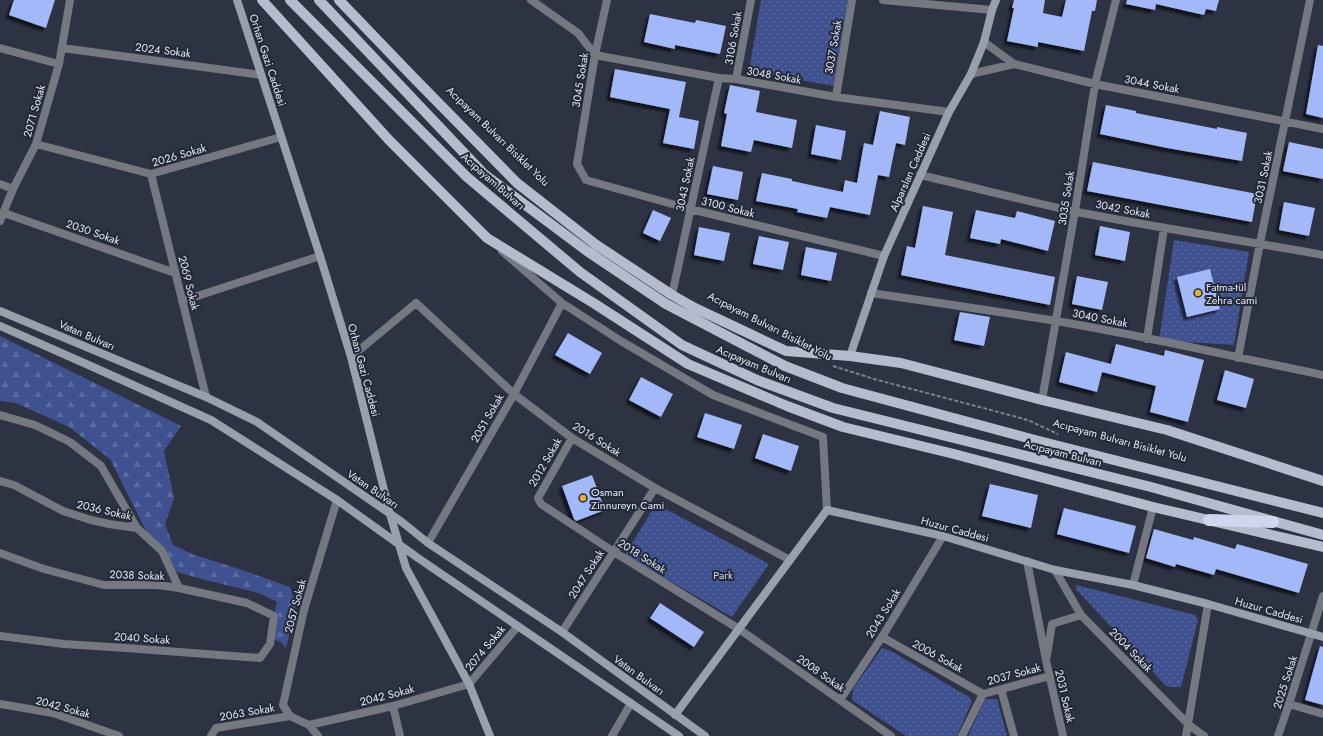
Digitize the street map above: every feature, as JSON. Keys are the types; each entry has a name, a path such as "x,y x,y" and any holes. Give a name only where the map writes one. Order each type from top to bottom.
{"highway":[{"path":"1209,520 1273,522"}],"main road":[{"path":"262,0 389,140 487,238 595,304 688,364 787,406 843,427 954,454 1153,507 1323,547"},
{"name":"Acıpayam Bulvarı","path":"290,0 467,176 580,272 682,345 757,380 833,408 1151,487 1323,535"},
{"name":"Acıpayam Bulvarı","path":"319,0 484,174 587,251 666,304 785,366 842,388 1035,440 1323,513"},
{"path":"339,0 517,183 595,244 672,295 695,308 786,351 850,356 901,364 1167,430 1323,481"}],"street":[{"name":"2071 Sokak","path":"0,221 13,189 36,144 59,64 70,0"},
{"name":"Orhan Gazi Caddesi","path":"237,0 351,357 390,514 406,568 469,684 490,736"},
{"path":"531,0 578,33 595,55"},
{"name":"3045 Sokak","path":"577,164 595,55 607,0"},
{"name":"3106 Sokak","path":"736,79 751,0"},
{"name":"3037 Sokak","path":"836,97 852,0"},
{"path":"883,0 992,10"},
{"name":"Alparslan Caddesi","path":"850,356 884,256 949,112 971,74 984,42 996,0"},
{"name":"3035 Sokak","path":"1042,400 1057,321 1095,84 1116,0"},
{"name":"3031 Sokak","path":"1238,358 1310,0"},
{"name":"3044 Sokak","path":"984,42 1014,64 1095,84 1323,129"},
{"path":"0,48 59,64"},
{"name":"2024 Sokak","path":"62,48 262,75"},
{"name":"3048 Sokak","path":"595,55 719,78 736,79 836,97 949,112"},
{"path":"971,74 1014,64"},
{"name":"3043 Sokak","path":"672,295 719,78"},
{"name":"2026 Sokak","path":"36,144 151,174 282,137"},
{"name":"3100 Sokak","path":"577,164 586,180 690,209 884,256"},
{"name":"2069 Sokak","path":"151,174 206,397"},
{"name":"3042 Sokak","path":"920,175 1075,211 1323,255"},
{"path":"0,184 13,189"},
{"name":"2030 Sokak","path":"4,213 175,273"},
{"path":"1147,339 1164,228"},
{"path":"487,238 562,303 621,341 713,395 823,437 827,510 675,715"},
{"path":"182,302 320,256"},
{"name":"3040 Sokak","path":"871,293 1057,321 1158,340 1323,375"},
{"name":"2016 Sokak","path":"351,357 416,303 514,394 572,438 655,488 790,560"},
{"name":"2051 Sokak","path":"428,543 514,394 562,303"},
{"name":"Vatan Bulvarı","path":"0,311 206,397 256,422 390,514 428,543 562,632 705,736"},
{"path":"0,326 211,420 337,500 399,545 679,736"},
{"path":"0,415 35,426 70,442 101,466 137,528"},
{"name":"2012 Sokak","path":"538,498 572,438"},
{"name":"2036 Sokak","path":"0,481 14,485 63,511 91,520 137,528 162,551 179,588"},
{"name":"2047 Sokak","path":"562,632 655,488"},
{"name":"2018 Sokak","path":"538,498 541,504 614,552 739,629"},
{"name":"2057 Sokak","path":"290,716 283,705 304,610 337,500"},
{"path":"1133,585 1153,507"},
{"name":"Huzur Caddesi","path":"827,510 944,536 1055,570 1133,585 1208,604 1323,637"},
{"name":"2043 Sokak","path":"840,700 882,637 944,536"},
{"name":"2038 Sokak","path":"0,553 44,569 104,585 157,585 179,588 247,603 274,616 270,638"},
{"name":"2031 Sokak","path":"1027,561 1046,660 1063,736"},
{"name":"2004 Sokak","path":"1055,570 1082,614 1189,725 1204,736"},
{"name":"2025 Sokak","path":"1278,736 1323,596"},
{"path":"1186,736 1208,604"},
{"path":"1046,660 1052,624 1082,614"},
{"name":"2074 Sokak","path":"469,684 518,626"},
{"name":"2008 Sokak","path":"739,629 891,736"},
{"name":"2040 Sokak","path":"0,636 64,644 260,658 270,644 270,638"},
{"name":"2006 Sokak","path":"882,637 983,694"},
{"name":"2037 Sokak","path":"962,736 983,694 1050,676"},
{"name":"2042 Sokak","path":"309,725 393,706 469,684"},
{"path":"1001,689 1014,736"},
{"path":"612,736 631,703"},
{"name":"2042 Sokak","path":"0,704 53,713 119,736"},
{"path":"1289,704 1323,714"},
{"path":"393,706 400,736"},
{"path":"290,716 309,725 318,736"},
{"name":"2063 Sokak","path":"211,736 216,728 290,716"}],"path":[{"name":"Acıpayam Bulvarı Bisiklet Yolu","path":"830,365 874,379 1024,419 1060,434"}],"green space":[{"path":"761,0 848,0 834,86 749,71"},
{"path":"1174,240 1249,252 1234,345 1159,340"},
{"path":"0,336 181,426 164,451 174,498 165,524 173,545 192,554 290,587 296,605 286,648 281,642 270,638 277,602 259,593 177,572 145,529 110,459 69,427 16,403 0,401"},
{"name":"Park","path":"656,504 769,564 732,617 625,555"},
{"path":"1076,585 1195,615 1198,620 1181,687 1166,686 1076,589"},
{"path":"882,648 891,651 969,697 972,701 957,736 906,736 852,700 853,689"},
{"path":"985,699 997,699 1007,736 968,736"}],"building":[{"path":"14,0 55,0 46,28 9,15"},
{"path":"1014,0 1045,0 1043,13 1062,17 1066,0 1097,0 1095,11 1092,11 1084,51 1038,42 1038,47 1007,41 1014,8 1012,8"},
{"path":"1127,0 1219,0 1216,11 1206,9 1204,15 1156,4 1155,10 1126,4"},
{"path":"650,14 695,23 696,20 726,26 720,54 675,45 675,49 644,42"},
{"path":"1318,45 1323,46 1323,118 1306,114"},
{"path":"615,69 686,82 679,117 699,121 694,149 663,143 670,109 610,97"},
{"path":"730,85 760,91 756,112 797,120 792,148 754,140 751,152 721,146 727,114 724,113"},
{"path":"1106,105 1136,111 1136,113 1217,129 1217,127 1247,133 1242,161 1167,148 1100,134"},
{"path":"880,111 910,117 905,145 896,143 889,177 878,175 870,215 830,207 827,218 797,212 798,209 756,201 762,173 843,192 845,180 857,183 864,143 873,145"},
{"path":"816,125 846,131 841,160 811,154"},
{"path":"1289,142 1323,149 1323,179 1283,171"},
{"path":"1093,162 1257,194 1252,222 1087,191"},
{"path":"713,166 743,172 738,200 707,194"},
{"path":"1284,202 1315,208 1309,236 1279,230"},
{"path":"923,206 953,212 945,255 1055,277 1050,305 901,275 907,246 915,248"},
{"path":"653,210 671,218 660,241 643,233"},
{"path":"976,210 1015,218 1017,211 1055,221 1048,251 1001,239 1000,244 970,238"},
{"path":"1100,226 1130,232 1125,261 1095,255"},
{"path":"699,227 730,233 724,261 694,255"},
{"path":"759,236 789,242 783,270 753,264"},
{"path":"806,247 837,253 831,281 801,275"},
{"name":"Fatma-tül Zehra cami","path":"1210,269 1220,309 1187,317 1177,277"},
{"path":"1077,276 1108,282 1102,310 1072,304"},
{"path":"960,312 990,317 984,346 954,340"},
{"path":"568,333 602,353 590,374 555,355"},
{"path":"1116,344 1164,356 1165,350 1204,360 1188,422 1150,412 1156,386 1102,372 1097,392 1059,382 1066,352 1111,364"},
{"path":"1225,370 1254,379 1246,408 1217,400"},
{"path":"641,377 673,394 661,417 629,400"},
{"path":"705,413 742,425 734,449 697,437"},
{"path":"763,434 799,446 791,471 755,458"},
{"name":"Osman Zinnureyn Cami","path":"592,475 605,510 576,521 562,486"},
{"path":"990,484 1038,495 1031,528 982,516"},
{"path":"1064,508 1136,526 1129,553 1057,534"},
{"path":"1154,529 1193,540 1194,537 1235,549 1237,544 1308,564 1299,593 1216,569 1214,575 1176,564 1175,567 1146,558"},
{"path":"660,603 704,632 694,647 650,618"},
{"path":"1320,646 1323,647 1323,705 1305,700"}],"place":[{"name":"Fatma-tül Zehra cami","path":"1198,293"},
{"name":"Osman Zinnureyn Cami","path":"583,498"}]}
